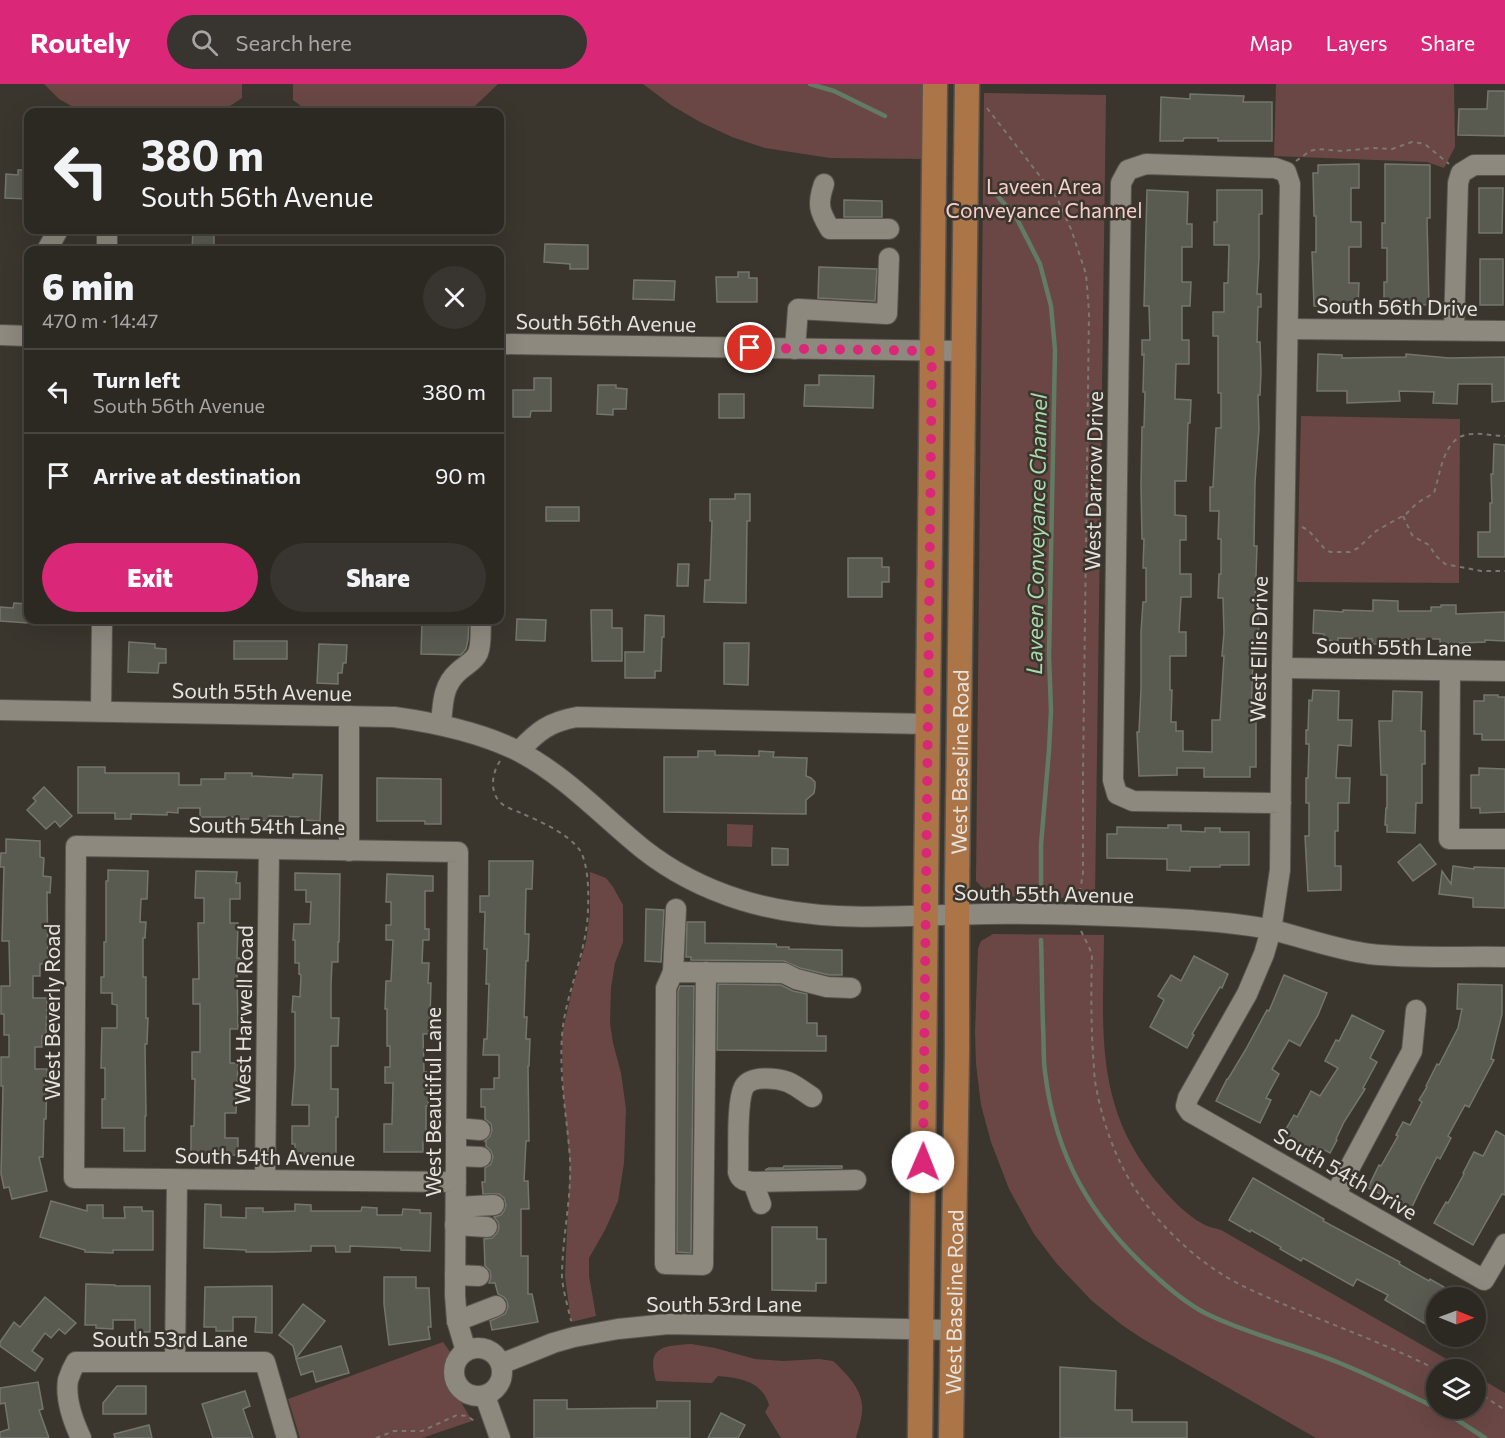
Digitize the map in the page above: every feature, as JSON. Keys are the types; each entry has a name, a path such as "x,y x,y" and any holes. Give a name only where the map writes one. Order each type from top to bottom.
{"main road":[{"name":"West Baseline Road","path":"920,1438 935,84"},
{"name":"West Baseline Road","path":"951,1438 967,84"}],"street":[{"name":"West Darrow Drive","path":"1281,803 1133,801 1117,794 1113,780 1121,183 1128,170 1146,164 1275,168 1287,172"},
{"path":"1454,330 1458,183 1461,173 1474,165 1505,165"},
{"name":"West Ellis Drive","path":"1186,1106 1188,1098 1247,994 1264,954 1271,930 1280,870 1290,184 1287,172"},
{"path":"824,184 821,193 821,214 830,229 889,229"},
{"path":"795,349 798,309 887,314 889,258"},
{"name":"South 56th Drive","path":"1288,328 1505,331"},
{"path":"0,335 24,336"},
{"name":"South 56th Avenue","path":"504,344 965,351"},
{"path":"100,711 102,624"},
{"path":"441,724 444,693 448,684 457,672 474,660 479,652 481,624"},
{"name":"South 55th Lane","path":"1282,668 1505,671"},
{"path":"1450,671 1449,839 1505,840"},
{"name":"South 55th Avenue","path":"0,710 394,717 441,724 489,738 519,752 564,781 645,851 699,884 740,900 777,910 836,915 1054,914 1193,920 1254,926 1336,948 1369,954 1505,957"},
{"path":"349,716 349,851"},
{"path":"519,752 532,737 543,729 560,720 577,717 928,724"},
{"name":"South 54th Lane","path":"76,846 458,852"},
{"name":"West Beverly Road","path":"74,1178 76,846"},
{"name":"West Harwell Road","path":"265,1180 268,849"},
{"name":"West Beautiful Lane","path":"458,852 455,1275 457,1321 466,1351"},
{"path":"676,909 673,972 666,988 665,1264 704,1265 706,972"},
{"path":"673,972 784,973 796,979 827,987 851,988"},
{"path":"1335,1194 1412,1051 1416,1010"},
{"path":"812,1097 794,1085 778,1079 755,1079 744,1087 740,1105 738,1172 740,1177 744,1181 753,1182 856,1180"},
{"name":"South 54th Drive","path":"1186,1106 1190,1112 1484,1280 1505,1244"},
{"path":"456,1128 480,1131"},
{"path":"456,1156 482,1157"},
{"name":"South 54th Avenue","path":"74,1178 456,1182"},
{"path":"175,1362 177,1180"},
{"path":"753,1182 761,1204"},
{"path":"455,1216 494,1205"},
{"path":"455,1216 487,1227"},
{"path":"455,1275 479,1276"},
{"path":"457,1321 496,1306"},
{"name":"South 53rd Lane","path":"501,1364 574,1337 618,1329 668,1324 952,1330"},
{"path":"476,1348 491,1351 501,1364 502,1380 492,1393 485,1396 477,1397 462,1391 454,1377 456,1361 461,1354 476,1348"},
{"name":"South 53rd Lane","path":"81,1438 74,1424 68,1398 68,1380 76,1362 265,1362 287,1438"},
{"path":"485,1396 500,1438"}],"path":[{"path":"1287,172 1302,156 1318,149 1342,151 1392,149 1412,142 1426,145 1461,173"},
{"path":"1284,525 1299,526 1308,530 1330,552 1350,552 1358,548 1376,531 1403,516 1417,503 1434,493 1447,450 1461,435 1505,436"},
{"path":"1403,516 1412,535 1429,545 1445,564 1481,572 1505,571"},
{"path":"519,752 499,762 493,776 494,794 502,804 543,823 566,837 579,850 588,875 587,929 562,1035 563,1090 570,1161 562,1280 574,1337"},
{"path":"1486,1398 1505,1410"},
{"path":"376,1438 394,1431 422,1431 457,1415 467,1416 477,1422 493,1418"}],"green space":[{"path":"44,84 242,84 242,98 227,108 75,108 59,99"},
{"path":"293,84 498,84 471,108 304,108 293,100"},
{"name":"Laveen Area Conveyance Channel","path":"643,84 925,84 924,159 830,158 765,148 732,137 700,122 671,105"},
{"path":"1276,84 1454,84 1455,147 1444,168 1427,162 1274,156"},
{"name":"Laveen Area Conveyance Channel","path":"984,93 1106,95 1095,899 990,896 976,881"},
{"path":"1301,416 1460,419 1459,583 1297,582"},
{"path":"727,824 753,825 752,847 727,846"},
{"path":"590,872 606,878 623,905 623,942 615,963 611,988 610,1023 626,1109 624,1163 618,1201 589,1258 589,1276 596,1316 571,1322 565,1276 570,1165 563,1090 562,1035 586,942 590,914"},
{"path":"993,934 1104,935 1104,1037 1113,1099 1124,1129 1140,1159 1162,1188 1197,1221 1221,1230 1447,1359 1426,1359 1426,1419 1486,1419 1486,1382 1505,1393 1505,1438 1316,1438 1143,1339 1092,1301 1057,1264 1034,1234 1009,1189 991,1142 981,1105 976,1064 978,949 981,941"},
{"path":"443,1342 451,1353 448,1365 449,1382 472,1421 422,1438 300,1438 288,1399"},
{"path":"691,1344 755,1359 833,1361 859,1392 862,1413 856,1438 781,1438 765,1412 769,1405 766,1397 756,1386 742,1380 718,1376 712,1383 656,1381 653,1369 655,1354 665,1347"}],"building":[{"path":"1488,91 1505,91 1505,136 1458,135 1459,109 1487,109"},
{"path":"1190,94 1244,96 1243,102 1272,102 1272,141 1218,141 1218,138 1184,138 1183,141 1160,141 1161,97 1190,99"},
{"path":"1359,164 1359,188 1351,188 1351,222 1361,222 1361,247 1349,247 1349,283 1359,283 1358,307 1314,306 1312,252 1316,252 1316,216 1314,216 1313,173 1318,173 1318,165"},
{"path":"1385,164 1430,165 1430,218 1427,218 1429,305 1384,304 1384,282 1387,282 1387,248 1382,248 1382,223 1385,223"},
{"path":"18,170 24,170 24,199 5,198 6,174 18,175"},
{"path":"1479,188 1503,188 1502,233 1479,233"},
{"path":"1147,190 1188,192 1187,224 1192,224 1192,247 1182,247 1182,282 1191,282 1190,306 1182,306 1182,340 1189,340 1189,364 1176,364 1175,399 1191,400 1186,481 1175,481 1175,515 1186,516 1186,540 1180,540 1180,574 1191,574 1191,597 1181,597 1179,632 1186,632 1186,656 1170,656 1171,722 1176,722 1176,731 1183,731 1183,751 1212,752 1212,720 1220,720 1224,656 1222,656 1223,598 1218,598 1219,574 1221,574 1221,539 1218,539 1219,511 1210,511 1216,428 1221,428 1221,393 1218,393 1218,336 1213,336 1213,312 1224,312 1224,283 1228,283 1229,245 1214,245 1214,222 1217,222 1217,190 1262,190 1262,214 1259,214 1257,294 1261,294 1261,307 1258,307 1257,342 1260,342 1261,371 1260,395 1258,395 1259,429 1254,546 1257,546 1255,604 1258,604 1260,645 1259,657 1253,657 1251,720 1256,720 1256,767 1250,767 1250,777 1204,777 1204,768 1177,768 1177,775 1139,776 1137,732 1139,732 1141,689 1141,632 1143,602 1146,602 1141,486 1145,392 1143,392 1142,340 1150,340 1149,306 1144,306"},
{"path":"844,200 882,201 882,217 844,217"},
{"path":"193,234 214,234 214,246 192,246"},
{"path":"545,244 588,245 588,269 570,269 570,264 544,262"},
{"path":"1480,259 1503,259 1503,305 1480,305"},
{"path":"819,267 877,269 875,301 818,298"},
{"path":"738,272 749,272 749,278 757,278 757,302 717,302 716,277 738,277"},
{"path":"634,280 675,281 674,300 633,299"},
{"path":"1318,354 1342,355 1342,358 1406,357 1406,354 1449,358 1505,357 1505,401 1492,402 1492,384 1458,384 1457,404 1433,403 1434,392 1399,391 1400,401 1347,403 1347,391 1317,391"},
{"path":"819,375 874,376 873,408 804,406 805,385 819,385"},
{"path":"534,378 551,378 551,411 531,411 530,417 513,417 513,390 534,390"},
{"path":"598,385 616,385 616,388 627,389 626,409 613,409 613,415 597,414"},
{"path":"719,394 744,394 744,418 719,418"},
{"path":"1494,444 1505,445 1505,557 1478,557 1478,532 1490,532"},
{"path":"735,494 750,494 750,521 747,521 746,603 704,602 705,580 710,580 712,521 710,521 710,499 735,499"},
{"path":"546,507 579,507 579,521 546,521"},
{"path":"848,558 882,558 882,567 889,567 889,582 882,582 882,597 848,597"},
{"path":"678,564 689,564 688,586 677,586"},
{"path":"1373,600 1398,601 1398,611 1431,611 1431,607 1456,605 1456,614 1505,612 1505,641 1485,640 1485,642 1440,644 1440,639 1387,639 1387,644 1372,644 1372,639 1324,640 1324,634 1313,633 1314,610 1373,611"},
{"path":"14,603 24,604 24,623 0,621 0,607 13,608"},
{"path":"591,610 612,610 612,628 622,628 622,661 592,661"},
{"path":"645,615 664,616 661,671 655,671 655,678 625,678 625,652 644,652"},
{"path":"517,619 546,620 545,641 516,640"},
{"path":"422,624 469,624 466,649 461,655 421,654"},
{"path":"234,641 287,641 287,659 234,659"},
{"path":"129,642 155,644 155,648 166,649 166,663 159,663 158,673 128,672"},
{"path":"724,643 749,643 748,685 724,684"},
{"path":"319,644 347,645 346,663 343,663 342,673 338,673 338,684 317,683"},
{"path":"1313,690 1339,691 1338,720 1352,720 1351,746 1338,745 1336,778 1350,778 1349,803 1338,803 1338,831 1335,831 1335,866 1341,866 1341,890 1308,891 1305,836 1309,836 1306,778 1308,778 1309,744 1306,744 1306,730 1308,730 1309,700 1312,701"},
{"path":"1393,691 1422,692 1421,731 1425,731 1425,764 1422,764 1422,803 1416,803 1415,833 1387,832 1387,825 1385,825 1387,775 1381,775 1379,721 1392,721"},
{"path":"1484,695 1505,697 1505,740 1482,740 1482,734 1474,734 1474,701 1484,701"},
{"path":"698,751 715,751 715,755 759,756 759,751 774,752 773,757 807,758 806,776 815,782 815,787 814,793 806,800 806,814 664,812 664,757 698,757"},
{"path":"78,767 105,767 105,773 179,773 179,785 201,785 201,779 225,779 225,773 252,773 252,776 293,778 293,774 322,775 320,821 304,820 304,817 269,816 269,821 236,819 236,817 200,817 200,808 178,808 178,813 167,812 167,815 131,814 131,819 115,819 115,813 78,813"},
{"path":"1479,768 1505,769 1505,812 1480,813 1480,808 1471,808 1471,775 1479,775"},
{"path":"377,778 441,779 441,824 425,824 425,821 377,821"},
{"path":"44,787 72,816 60,827 55,821 46,829 27,810 36,801 33,798"},
{"path":"1168,825 1181,825 1181,831 1205,832 1205,828 1220,828 1220,832 1249,832 1249,865 1190,867 1190,871 1167,870 1167,859 1107,858 1107,834 1117,834 1117,827 1168,828"},
{"path":"6,839 40,841 40,857 44,858 43,876 51,877 50,893 47,892 48,964 40,964 40,976 33,976 33,998 47,998 46,1036 42,1036 42,1047 35,1047 35,1069 47,1069 43,1157 39,1157 47,1191 12,1199 9,1187 4,1188 1,1174 3,1086 1,1086 1,1057 9,1057 9,1035 4,1035 4,1014 1,1014 1,986 10,986 9,941 2,941 4,867 0,867 1,853 6,853"},
{"path":"1420,844 1436,864 1413,881 1398,862"},
{"path":"772,848 788,849 788,865 772,865"},
{"path":"489,861 533,861 532,889 526,889 525,934 529,934 524,1017 527,1017 526,1039 530,1039 529,1141 526,1141 524,1181 528,1181 529,1209 521,1209 521,1256 528,1256 528,1294 532,1294 538,1322 492,1330 490,1321 505,1314 508,1307 504,1297 498,1294 495,1283 489,1283 490,1271 485,1266 484,1239 492,1238 497,1233 498,1222 494,1217 501,1215 506,1205 504,1198 499,1194 483,1194 482,1182 485,1182 485,1168 491,1164 493,1157 485,1141 492,1130 491,1124 485,1119 485,1107 481,1107 481,1089 494,1089 494,1078 499,1078 499,1055 483,1055 484,1039 487,1039 489,984 486,984 487,949 484,949 485,912 480,912 480,896 489,896"},
{"path":"1453,866 1474,869 1474,867 1505,868 1505,908 1473,907 1473,898 1439,894 1442,871 1451,884"},
{"path":"108,870 148,871 147,899 141,899 140,922 146,922 145,938 143,938 143,977 146,977 146,1018 148,1018 147,1044 145,1044 145,1151 124,1151 124,1128 102,1128 105,1068 101,1068 102,1028 117,1028 117,1005 112,1004 112,993 101,993 101,977 104,977 104,942 106,942"},
{"path":"196,871 237,872 236,883 240,883 240,899 230,899 230,923 238,923 237,958 241,958 241,974 237,974 238,1029 230,1029 230,1063 238,1063 236,1113 225,1113 225,1138 238,1138 238,1155 191,1155 195,1079 192,1079 192,1052 200,1052 200,1004 193,1004 193,979 199,979 198,923 204,923 204,898 195,898"},
{"path":"295,873 340,874 338,962 332,962 331,985 331,1018 339,1018 338,1046 331,1046 331,1089 338,1089 336,1154 295,1154 295,1144 292,1144 292,1126 309,1126 309,1105 292,1105 295,1067 293,996 300,997 301,975 299,974 299,963 295,963 294,924 310,924 311,902 306,902 306,890 295,890"},
{"path":"387,874 433,876 433,891 425,891 425,929 429,929 429,940 423,940 422,963 429,963 428,983 431,983 430,1018 432,1018 432,1034 423,1034 424,1072 427,1072 429,1091 428,1106 426,1106 426,1141 423,1141 423,1152 384,1152 384,1124 392,1124 393,1083 385,1083 385,1067 390,1067 390,1046 387,1046 387,1009 385,1009 386,981 391,981 393,940 386,940 386,925 391,925 391,902 386,902"},
{"path":"646,909 664,910 661,962 645,961"},
{"path":"687,922 705,922 705,943 776,944 777,947 789,947 789,949 842,950 842,975 829,975 800,968 784,961 691,960 691,957 686,957"},
{"path":"1194,956 1228,974 1222,988 1220,987 1192,1034 1194,1035 1187,1048 1150,1027 1164,1000 1158,996 1171,975 1181,981"},
{"path":"1284,975 1327,993 1318,1015 1300,1046 1289,1040 1272,1069 1279,1074 1266,1098 1271,1100 1260,1123 1216,1101 1267,1010 1269,1011"},
{"path":"718,984 781,985 807,994 807,1023 817,1023 817,1036 826,1036 826,1051 717,1050"},
{"path":"1458,984 1502,985 1502,1014 1491,1059 1494,1060 1469,1107 1465,1105 1448,1136 1451,1138 1440,1159 1437,1157 1411,1209 1368,1188 1379,1165 1381,1166 1398,1136 1396,1135 1403,1122 1410,1125 1422,1102 1419,1100 1458,1028 1462,1009 1457,1009"},
{"path":"680,986 694,986 691,1253 677,1252 678,991"},
{"path":"1352,1015 1384,1031 1370,1058 1377,1062 1330,1153 1321,1148 1316,1156 1282,1136 1294,1115 1297,1117 1311,1091 1320,1096 1338,1068 1325,1061 1336,1040 1339,1041"},
{"path":"1496,1131 1505,1136 1505,1195 1502,1194 1473,1245 1434,1223 1446,1202 1448,1203 1474,1152 1483,1156"},
{"path":"784,1166 842,1166 842,1168 765,1170"},
{"path":"1253,1178 1324,1219 1323,1221 1400,1262 1399,1264 1429,1281 1430,1279 1444,1287 1426,1287 1426,1324 1385,1300 1388,1295 1357,1279 1353,1286 1303,1258 1301,1261 1280,1249 1281,1247 1229,1220"},
{"path":"51,1201 87,1211 87,1205 103,1205 103,1218 125,1218 124,1207 142,1207 142,1211 153,1211 153,1250 113,1250 113,1253 85,1252 85,1250 40,1237"},
{"path":"205,1204 221,1205 221,1217 246,1218 246,1208 263,1208 263,1212 295,1211 295,1204 311,1205 311,1211 361,1211 362,1207 377,1208 377,1215 402,1215 403,1209 420,1210 420,1213 431,1213 430,1251 350,1246 350,1252 336,1252 335,1246 311,1246 311,1251 274,1252 204,1248"},
{"path":"772,1227 817,1227 817,1239 826,1239 826,1283 816,1283 816,1291 772,1290"},
{"path":"384,1277 416,1277 416,1288 429,1288 430,1339 389,1345 384,1304"},
{"path":"86,1284 150,1286 150,1332 135,1332 135,1320 113,1320 113,1329 85,1325"},
{"path":"272,1286 272,1333 255,1332 256,1317 233,1317 233,1331 216,1331 216,1327 204,1327 205,1287"},
{"path":"45,1297 76,1323 65,1334 59,1329 51,1338 45,1333 32,1351 43,1359 35,1371 0,1346 0,1342 14,1322 20,1327"},
{"path":"303,1304 325,1321 296,1358 293,1346 279,1335"},
{"path":"341,1346 349,1373 316,1382 313,1371 301,1375 296,1359"},
{"path":"1060,1367 1116,1371 1115,1410 1132,1410 1132,1422 1187,1422 1187,1438 1060,1438"},
{"path":"38,1382 43,1409 39,1410 49,1438 0,1438 0,1432 9,1429 5,1403 0,1404 0,1388"},
{"path":"117,1386 146,1386 146,1414 103,1414 103,1403"},
{"path":"245,1391 250,1406 243,1409 253,1438 213,1438 202,1404"},
{"path":"534,1400 567,1400 567,1409 657,1408 657,1401 690,1401 690,1438 534,1438"},
{"path":"721,1413 745,1425 738,1438 708,1438"},
{"path":"149,1425 152,1438 115,1438 114,1434"}],"waterway":[{"name":"Laveen Conveyance Channel","path":"810,84 834,91 885,116"},
{"name":"Laveen Conveyance Channel","path":"994,192 1016,217 1040,264 1051,306 1055,350 1049,656 1051,711 1041,845 1041,892"},
{"name":"Laveen Conveyance Channel","path":"1041,940 1044,1061 1050,1102 1057,1131 1067,1157 1093,1206 1110,1229 1129,1251 1164,1283 1184,1300 1205,1313 1239,1328 1342,1364 1426,1403"},
{"name":"Laveen Conveyance Channel","path":"1456,1419 1485,1438"}],"route":[{"path":"750,348 932,351 923,1162"}]}
